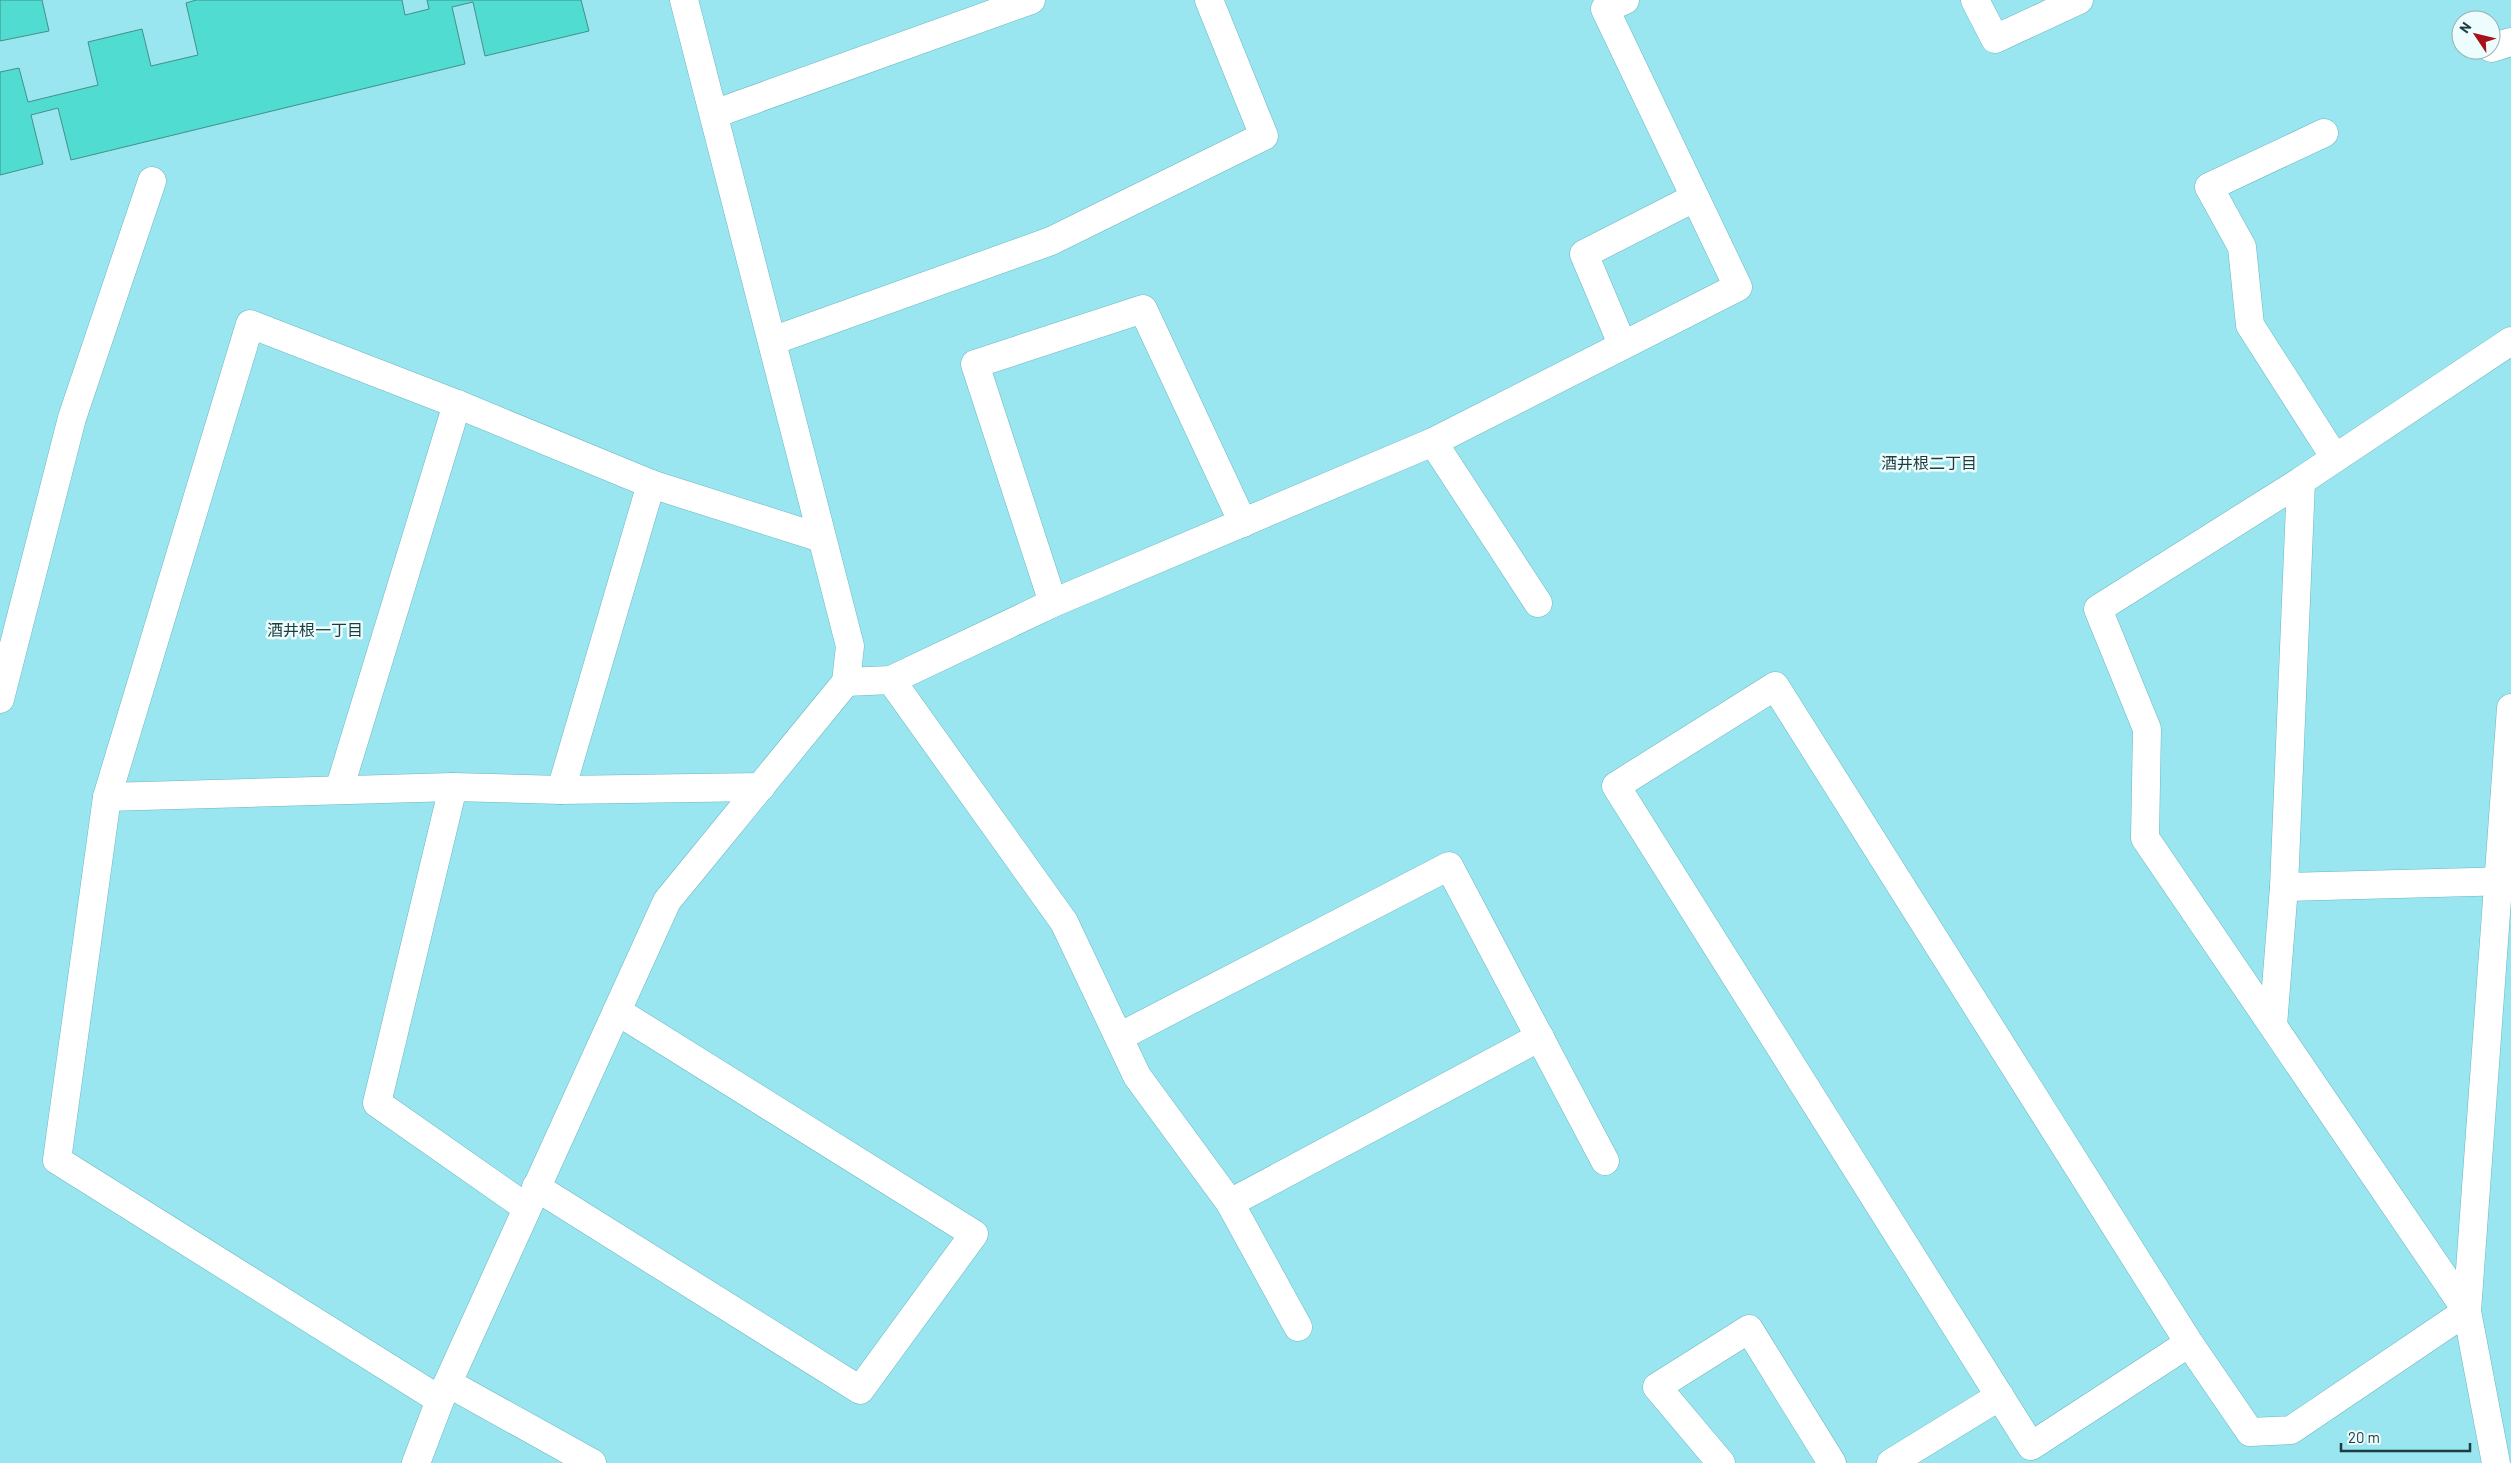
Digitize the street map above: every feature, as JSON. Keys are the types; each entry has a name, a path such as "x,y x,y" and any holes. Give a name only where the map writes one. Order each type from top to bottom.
{"street":[{"path":"416,1463 444,1391 668,901 846,682 850,646 684,0"},
{"path":"714,114 1031,0"},
{"path":"772,341 1051,241 1264,136 1209,0"},
{"path":"846,682 891,680 1053,603 1433,442 1622,344 1738,288 1605,9 1625,0"},
{"path":"1975,0 1995,39 2078,0"},
{"path":"2324,133 2209,187 2242,247 2250,325 2335,458"},
{"path":"0,699 72,418 152,181"},
{"path":"1622,344 1584,254 1694,198"},
{"path":"1053,603 975,364 1143,309 1243,523"},
{"path":"592,1463 444,1391 57,1160 107,797 250,324 457,404 651,484 821,538"},
{"path":"2467,1311 2145,838 2147,729 2098,609 2301,481 2511,341"},
{"path":"339,790 457,404"},
{"path":"1433,442 1538,603"},
{"path":"2273,1025 2284,887 2301,481"},
{"path":"561,790 651,484"},
{"path":"891,680 1064,922 1136,1076 1230,1203 1298,1327"},
{"path":"2189,1343 2031,1446 1616,786 1775,686 2189,1343 2250,1432 2291,1430 2467,1311"},
{"path":"2496,1463 2467,1311 2506,881 2511,708"},
{"path":"107,797 453,787 561,790 761,787"},
{"path":"453,787 378,1103 532,1198 860,1390 974,1234 617,1010"},
{"path":"1119,1037 1449,866 1605,1161"},
{"path":"2284,887 2506,881"},
{"path":"1230,1203 1540,1037"},
{"path":"1721,1463 1657,1387 1749,1328 1832,1463"},
{"path":"1891,1463 2000,1396"}],"building":[{"path":"0,0 42,0 49,31 0,41"},
{"path":"196,0 402,0 405,15 429,9 427,0 581,0 589,31 485,56 473,2 452,7 465,64 71,160 58,108 31,115 43,164 0,175 0,72 19,68 28,102 98,85 88,42 142,29 151,66 198,55 186,3"}],"district":[{"name":"酒井根二丁目","path":"1929,463"},
{"name":"酒井根一丁目","path":"315,630"}]}
